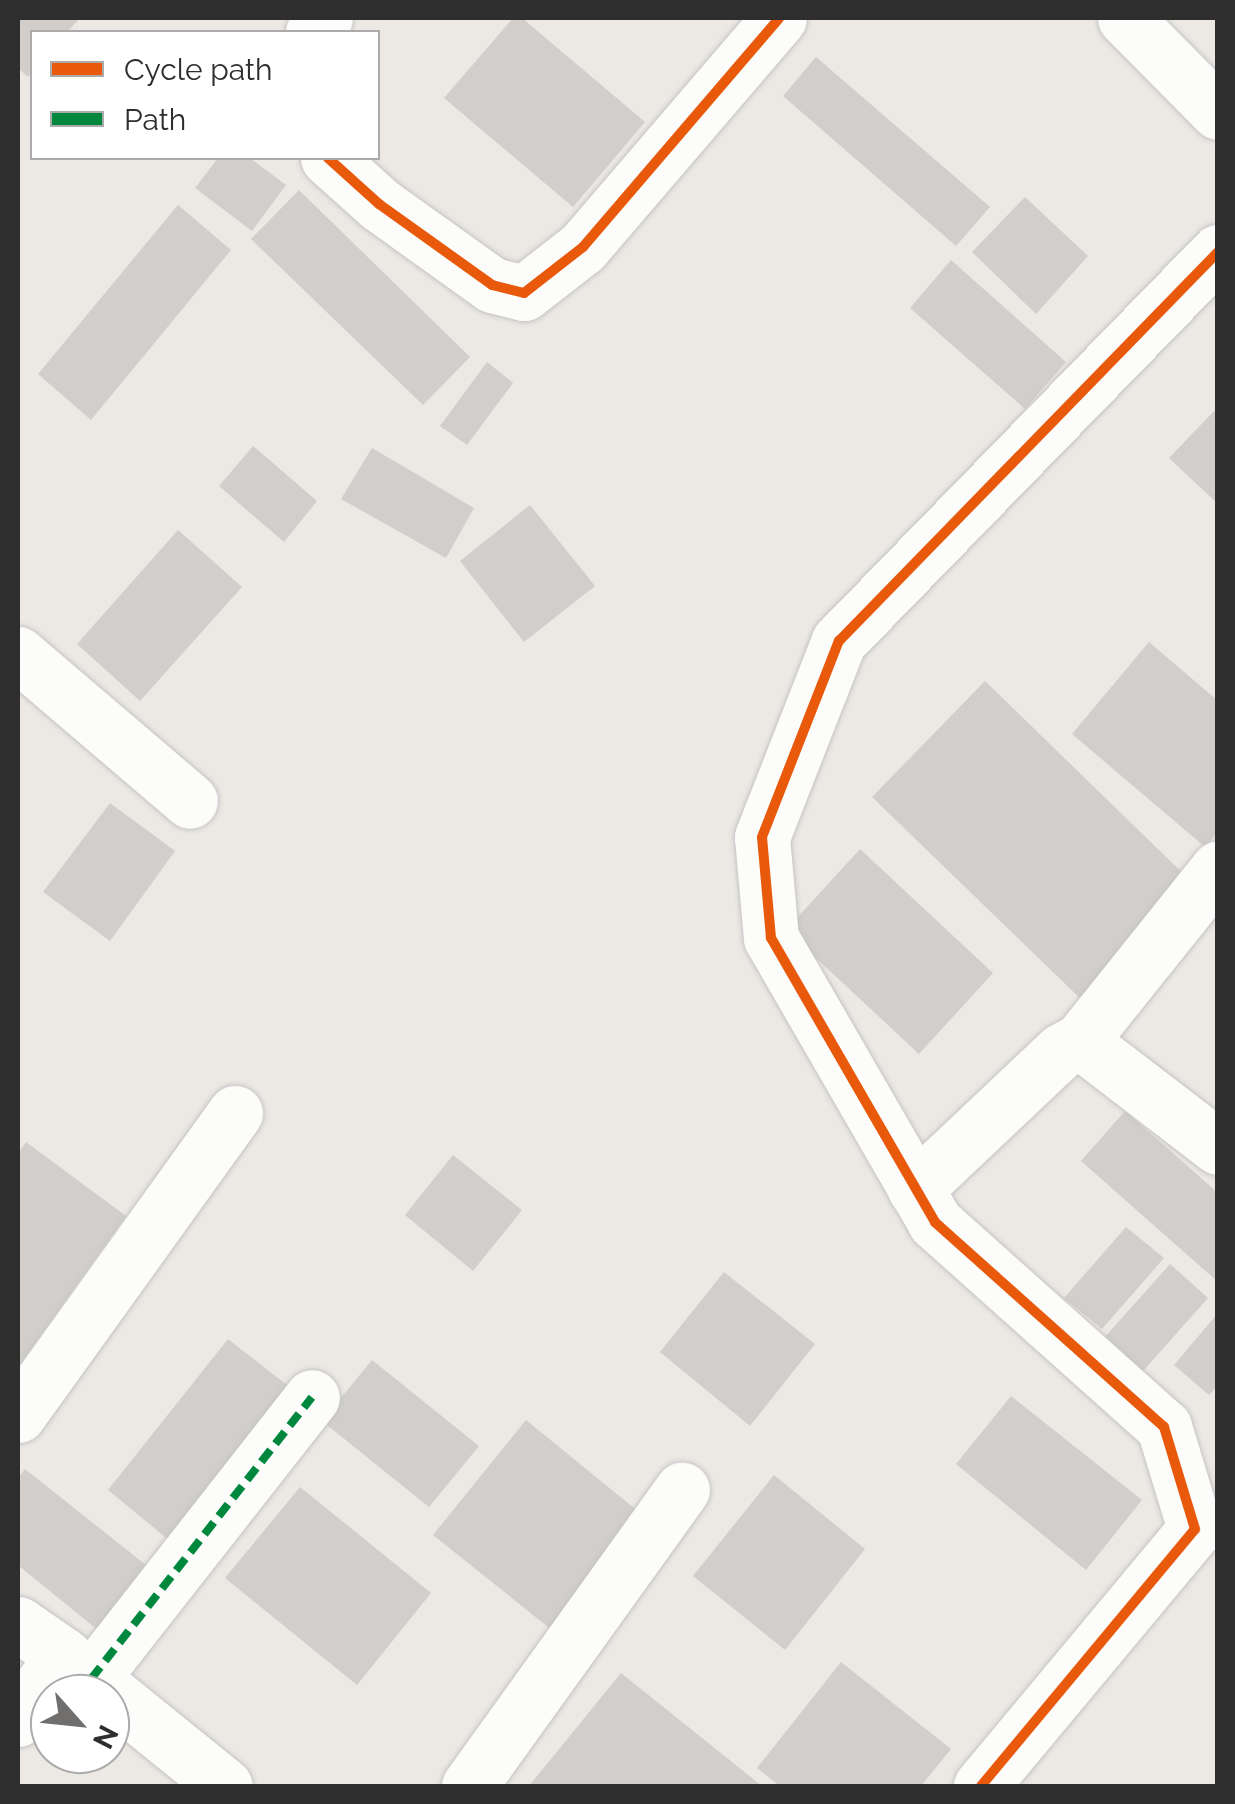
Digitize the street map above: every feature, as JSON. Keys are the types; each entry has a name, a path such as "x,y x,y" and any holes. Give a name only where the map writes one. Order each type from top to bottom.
{"street":[{"path":"330,160 380,204 492,285 524,292 583,247 780,18"},
{"path":"1126,18 1218,112"},
{"path":"982,1786 1206,1537 1164,1427 935,1222 771,938 762,836 840,641 1218,252"},
{"path":"18,654 190,801"},
{"path":"915,1189 1061,1051 1080,1041 1218,869"},
{"path":"1080,1041 1218,1147"},
{"path":"18,1415 235,1114"},
{"path":"18,1719 77,1667 312,1396"},
{"path":"469,1786 682,1490"},
{"path":"18,1624 225,1786"}],"building":[{"path":"18,18 80,18 69,30 30,30 30,74 28,77 18,68"},
{"path":"513,18 522,18 645,122 573,207 444,98"},
{"path":"816,57 990,207 956,246 783,96"},
{"path":"216,160 253,160 286,185 252,231 195,188"},
{"path":"299,190 470,357 423,405 251,239"},
{"path":"1025,197 1088,256 1036,314 972,252"},
{"path":"178,205 231,250 91,420 38,374"},
{"path":"951,260 1066,362 1025,409 910,308"},
{"path":"487,362 513,383 467,445 440,426"},
{"path":"1218,407 1218,504 1169,458"},
{"path":"253,446 317,501 284,542 219,486"},
{"path":"372,448 474,508 446,558 341,499"},
{"path":"530,505 595,586 524,642 460,561"},
{"path":"178,530 242,587 140,701 77,644"},
{"path":"1149,642 1218,701 1218,832 1205,847 1072,734"},
{"path":"985,681 1197,887 1085,1003 872,797"},
{"path":"110,803 175,851 110,941 43,892"},
{"path":"860,849 993,973 919,1054 786,930"},
{"path":"1125,1111 1218,1193 1218,1282 1081,1161"},
{"path":"26,1142 126,1216 18,1367 18,1153"},
{"path":"453,1155 522,1210 473,1271 405,1215"},
{"path":"1126,1227 1164,1258 1102,1329 1064,1298"},
{"path":"1170,1264 1208,1298 1143,1371 1105,1337"},
{"path":"724,1272 815,1344 750,1426 660,1352"},
{"path":"1218,1313 1218,1385 1209,1395 1174,1365"},
{"path":"228,1339 297,1393 176,1546 108,1490"},
{"path":"372,1360 479,1446 429,1507 322,1421"},
{"path":"1011,1396 1142,1500 1086,1570 956,1464"},
{"path":"526,1420 645,1517 553,1631 433,1535"},
{"path":"25,1469 156,1573 105,1636 18,1565 18,1478"},
{"path":"774,1475 865,1549 785,1650 693,1576"},
{"path":"300,1487 431,1593 357,1685 225,1578"},
{"path":"841,1662 951,1749 921,1786 780,1786 757,1768"},
{"path":"621,1673 762,1786 529,1786"}],"marked path":[{"path":"95,1674 312,1397"}],"cycle path":[{"path":"330,160 379,204 492,285 524,293 583,247 779,18"},
{"path":"981,1786 1195,1529 1164,1427 935,1222 771,938 762,837 839,641 1218,252"}]}
